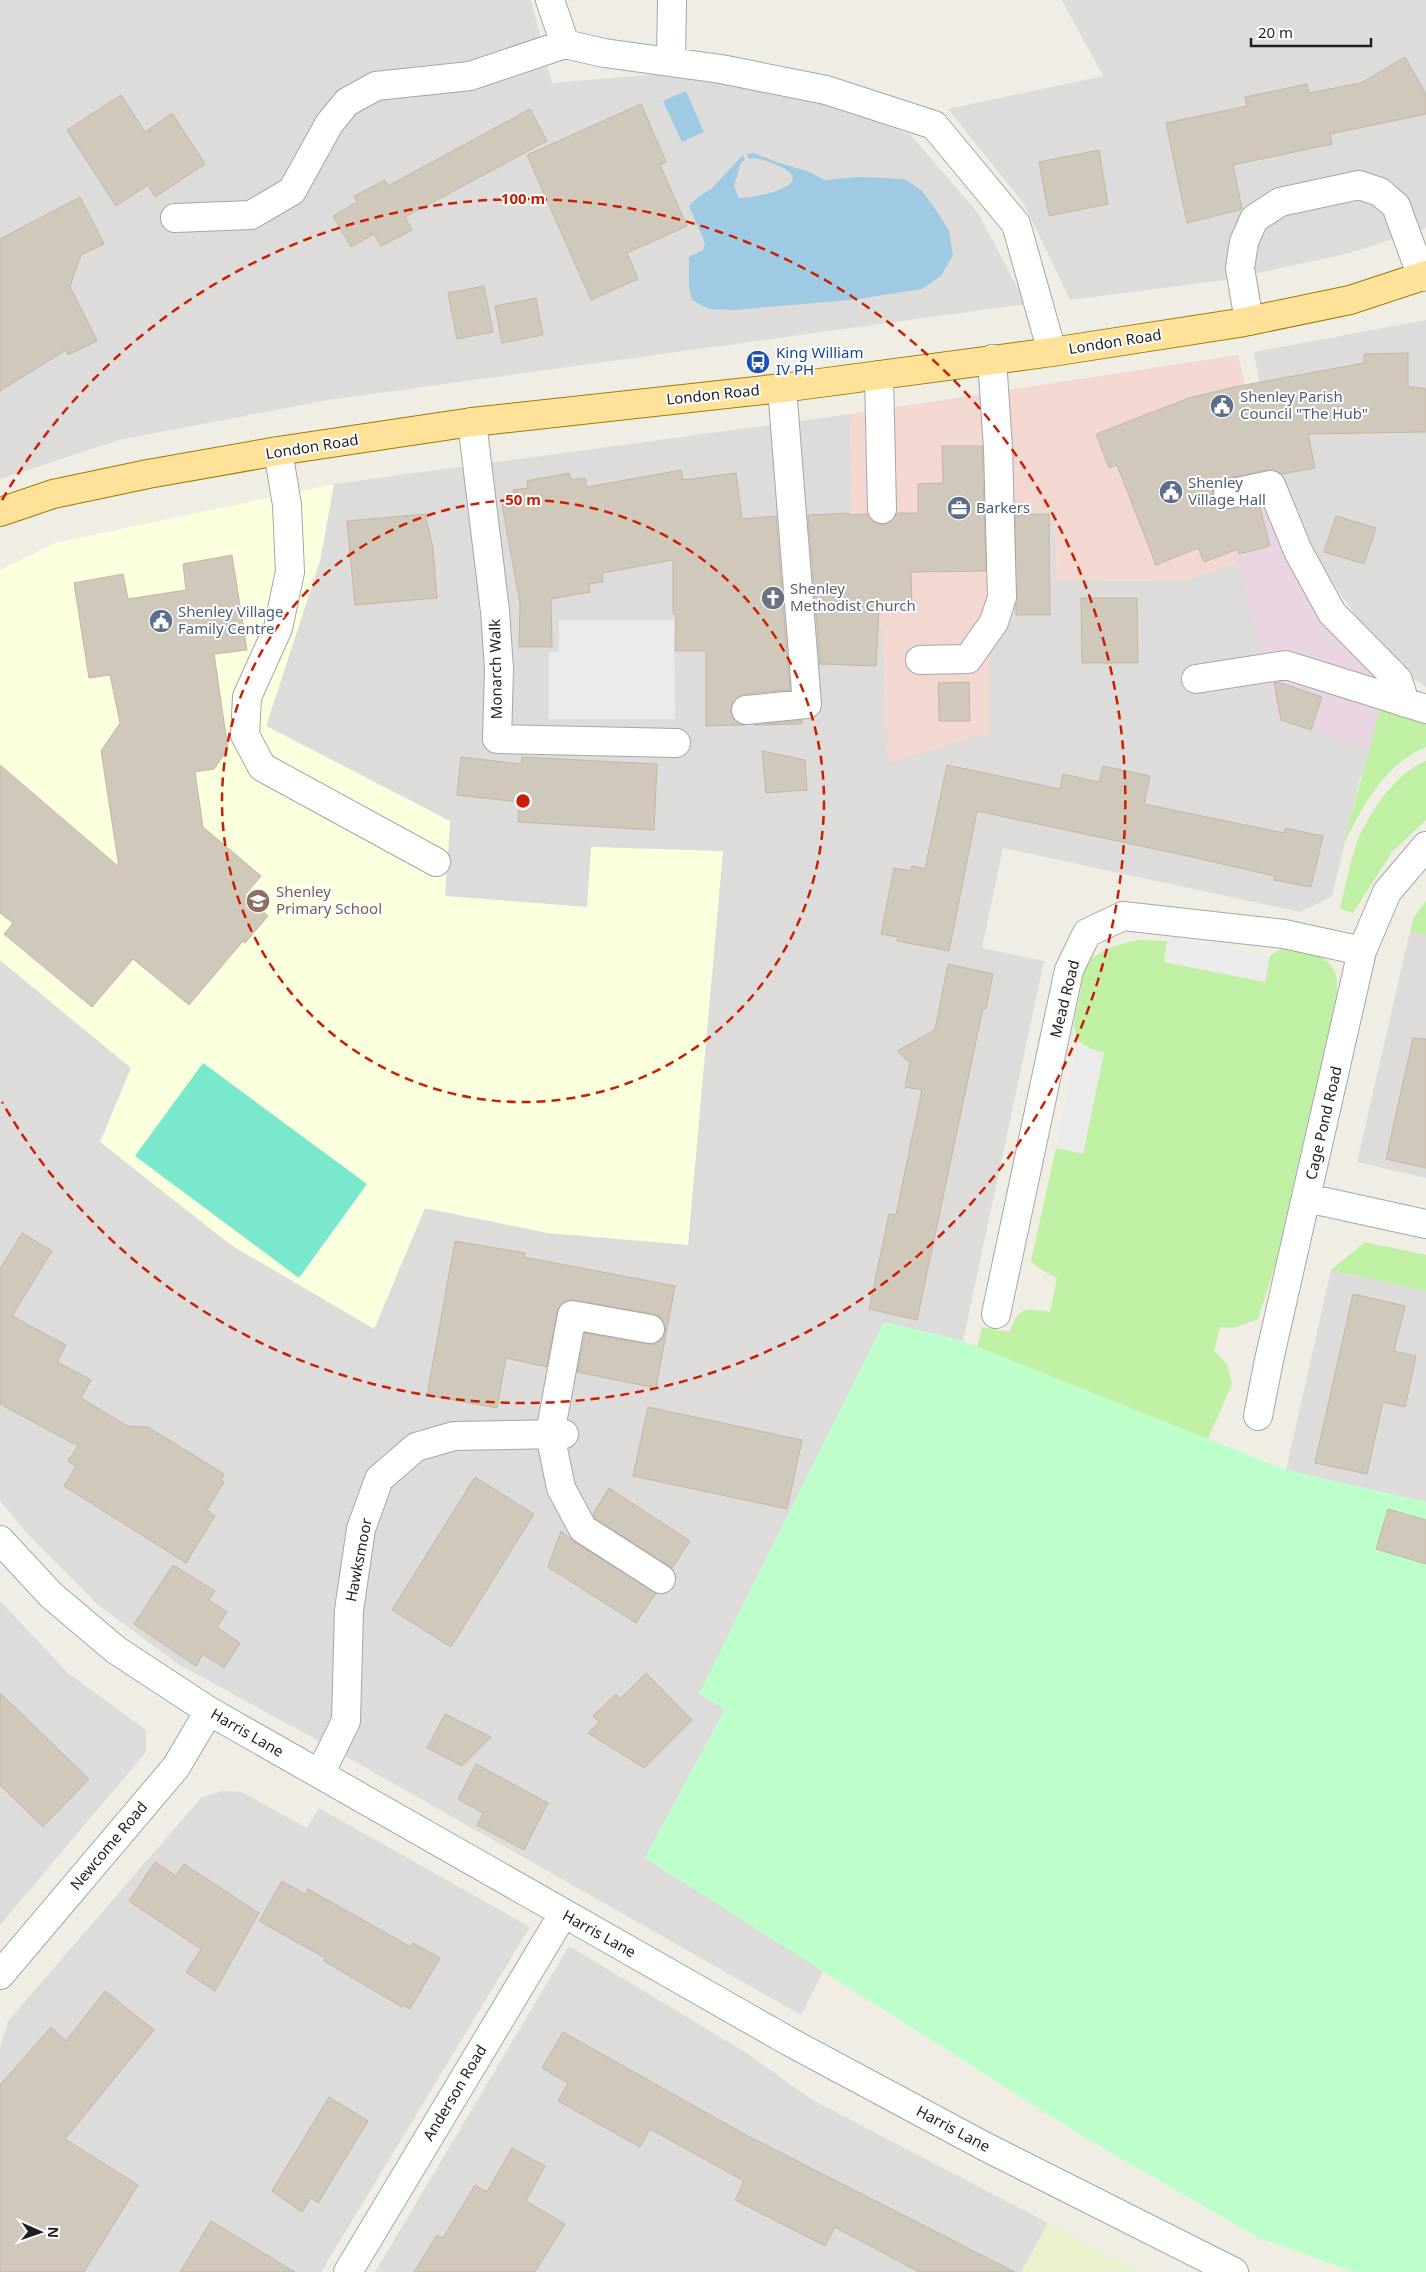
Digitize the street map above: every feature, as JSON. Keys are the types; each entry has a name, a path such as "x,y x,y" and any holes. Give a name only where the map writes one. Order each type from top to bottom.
{"main road":[{"name":"London Road","path":"0,512 53,494 148,474 472,422 782,388 1052,352 1249,321 1350,300 1424,276"}],"street":[{"path":"550,0 565,44"},
{"path":"671,62 672,0"},
{"path":"175,218 250,215 292,191 329,124 347,102 376,86 470,76 565,44 604,53 721,69 826,90 934,125 1016,224 1052,352"},
{"path":"1249,321 1240,268 1244,242 1254,219 1280,202 1359,185 1380,192 1396,206 1424,276"},
{"path":"920,660 968,659 994,622 1002,597 998,448 992,359"},
{"path":"879,375 882,509"},
{"path":"746,710 808,704 782,388"},
{"name":"Monarch Walk","path":"472,422 495,610 499,669 498,739 676,743"},
{"path":"278,452 287,505 290,572 278,628 247,697 245,735 262,767 436,862"},
{"path":"1228,494 1271,485 1298,551 1332,613 1398,680 1416,706"},
{"path":"1196,679 1286,665 1416,706"},
{"name":"Cage Pond Road","path":"1258,1416 1362,951 1387,892 1426,846"},
{"name":"Mead Road","path":"996,1314 1069,970 1087,933 1123,916 1284,934 1362,951"},
{"path":"1307,1198 1426,1224"},
{"path":"650,1329 572,1315 557,1434 561,1488 583,1529 661,1579"},
{"name":"Hawksmoor","path":"320,1774 346,1720 349,1610 361,1529 379,1479 416,1447 454,1436 557,1434"},
{"name":"Harris Lane","path":"0,1540 51,1595 116,1650 209,1711 790,2042 984,2146 1234,2272"},
{"name":"Newcome Road","path":"0,1975 176,1767 209,1711"},
{"name":"Anderson Road","path":"348,2272 563,1914"}],"shaded area":[{"path":"0,0 531,0 552,83 669,73 800,95 910,134 978,213 1026,304 328,400 119,440 0,479"},
{"path":"1062,0 1426,0 1426,228 1346,254 1225,280 1070,300 1024,204 948,109 1103,76"},
{"path":"1426,320 1426,687 1409,676 1367,632 1310,550 1277,485 1254,352"},
{"path":"1238,355 1253,419 1203,433 1238,562 1183,581 1057,580 1055,511 1007,511 990,642 990,732 888,763 883,629 854,628 850,414"},
{"path":"850,414 854,627 883,629 888,763 990,642 1006,511 1055,511 1057,580 1183,581 1238,562 1279,718 1370,750 1359,782 1332,897 1300,912 1003,848 982,948 1044,961 963,1341 884,1322 699,1694 725,1709 645,1858 824,1970 801,2015 317,1740 178,1664 98,1605 33,1540 0,1501 0,960 131,1068 374,1329 425,1208 548,1233 723,852 592,847 587,907 445,896 450,821 266,726 320,561 334,484"},
{"path":"1253,419 1274,510 1388,682 1370,750 1278,718 1203,433"},
{"name":"Shenley Primary School","path":"334,484 320,561 266,726 450,821 445,896 587,907 591,847 723,851 688,1245 548,1233 425,1208 374,1329 231,1245 100,1142 131,1068 0,960 0,570 55,543"},
{"path":"559,620 674,620 675,719 549,719 549,652 559,652"},
{"path":"1410,931 1426,935 1426,1178 1357,1162"},
{"path":"1168,936 1270,956 1265,982 1164,961"},
{"path":"1076,1047 1104,1052 1083,1154 1056,1148"},
{"path":"1331,1270 1426,1291 1426,1502 1286,1470"},
{"path":"0,1601 68,1673 146,1730 146,1752 0,1925"},
{"path":"222,1791 242,1792 307,1828 319,1808 530,1927 321,2272 0,2272 0,2048 8,2021 201,1798"},
{"path":"569,1946 745,2052 811,2099 1048,2223 1021,2272 375,2272"},
{"path":"1048,2223 1139,2272 1021,2272"}],"green space":[{"path":"1381,704 1426,717 1426,747 1398,764 1376,788 1344,844 1372,739"},
{"path":"1426,761 1426,820 1392,852 1353,913 1340,909 1356,845 1367,821 1393,785 1415,767"},
{"path":"1426,901 1426,935 1410,931 1414,917"},
{"path":"1140,940 1168,941 1164,962 1264,982 1270,956 1284,948 1299,949 1313,953 1325,960 1335,971 1336,978 1337,995 1275,1266 1258,1319 1234,1328 1220,1327 1214,1351 1227,1364 1232,1384 1208,1439 977,1347 982,1327 1009,1332 1016,1317 1024,1311 1050,1312 1057,1278 1040,1269 1031,1261 1056,1148 1083,1153 1104,1053 1083,1044 1077,1038 1075,1031 1075,1015 1083,973 1088,963 1105,950"},
{"path":"203,1063 367,1184 299,1278 135,1156"},
{"path":"1365,1242 1426,1255 1426,1291 1331,1270"},
{"path":"884,1322 963,1341 1286,1470 1426,1502 1426,2272 1354,2272 1257,2237 1079,2134 645,1858 725,1709 699,1694"}],"water":[{"path":"686,91 704,132 682,142 663,101"},
{"path":"754,153 810,172 824,180 860,177 905,179 922,191 949,231 953,255 941,276 922,289 851,300 734,310 709,309 692,300 689,286 689,257 703,250 705,243 689,206 712,188 743,155 745,160 741,163 734,186 739,198 772,193 790,184 793,178 788,171 775,164 759,159 749,159 747,154"}],"building":[{"path":"1405,57 1426,94 1426,114 1330,134 1332,144 1233,165 1242,209 1187,223 1166,123 1247,106 1245,97 1307,84 1309,93 1361,83"},
{"path":"121,95 145,132 172,113 205,164 155,197 148,185 116,206 67,130"},
{"path":"641,104 666,162 660,165 687,226 627,253 638,279 591,300 527,155"},
{"path":"530,109 547,141 405,217 412,230 381,246 374,234 351,247 333,216 357,202 354,196 385,180 388,186"},
{"path":"1099,150 1108,204 1049,216 1039,162"},
{"path":"80,197 104,244 81,255 70,286 97,341 68,355 66,350 0,391 0,239"},
{"path":"484,286 493,332 457,339 448,293"},
{"path":"536,298 543,335 502,343 495,306"},
{"path":"1408,353 1408,386 1426,389 1426,432 1308,434 1315,468 1282,474 1275,470 1268,470 1224,479 1218,482 1213,489 1213,497 1216,504 1224,509 1259,503 1270,546 1239,554 1238,549 1204,562 1198,548 1156,565 1117,465 1109,468 1096,434 1189,398 1234,387 1364,363 1364,354"},
{"path":"942,446 982,446 986,571 911,572 912,608 879,609 876,666 820,664 808,515 868,514 874,522 883,525 890,522 897,513 918,513 918,484 943,483"},
{"path":"681,470 683,480 736,473 742,519 776,516 790,690 744,694 737,698 732,704 731,712 734,719 744,725 706,726 706,651 675,651 676,614 673,614 673,560 602,573 603,582 589,584 590,592 551,599 552,647 519,647 520,603 502,505 515,502 513,490 528,488 527,481 569,473 571,480 585,478 587,487"},
{"path":"425,514 433,548 437,598 355,605 347,521"},
{"path":"1049,514 1050,615 1016,615 1015,515"},
{"path":"1336,516 1376,528 1364,564 1324,552"},
{"path":"232,555 247,650 214,654 228,749 214,769 195,772 203,827 261,876 245,895 268,916 245,943 243,941 189,1005 133,959 92,1007 4,934 13,923 0,913 0,765 119,867 101,751 120,723 110,675 89,678 74,583 123,574 128,599 186,590 183,564"},
{"path":"1081,598 1137,598 1138,663 1082,663"},
{"path":"969,682 970,721 939,721 938,683"},
{"path":"1278,682 1322,697 1311,730 1281,720 1274,683"},
{"path":"802,720 802,724 754,725"},
{"path":"762,751 805,760 807,790 766,793"},
{"path":"461,757 521,764 522,757 657,764 654,830 518,822 519,802 457,795"},
{"path":"947,765 1060,789 1063,774 1099,782 1103,766 1150,776 1144,804 1284,833 1285,828 1323,836 1311,887 1274,880 1275,876 1183,855 977,811 949,951 897,941 898,937 881,934 894,868 911,871 912,866 925,869"},
{"path":"948,964 993,974 986,1009 983,1008 917,1320 869,1309 889,1214 896,1215 922,1090 905,1087 910,1063 897,1051 935,1030"},
{"path":"1413,1038 1426,1039 1426,1168 1386,1159"},
{"path":"22,1233 52,1251 12,1316 66,1345 57,1362 91,1380 81,1398 127,1426 148,1427 224,1474 221,1480 224,1482 207,1510 215,1516 186,1563 64,1486 76,1466 68,1461 78,1446 0,1404 0,1269"},
{"path":"455,1241 525,1253 524,1257 675,1286 656,1388 577,1372 585,1333 655,1344 662,1339 665,1332 665,1324 660,1317 653,1314 574,1300 566,1301 560,1305 557,1312 547,1367 506,1358 497,1408 427,1395"},
{"path":"1353,1294 1405,1306 1394,1351 1416,1356 1405,1407 1383,1402 1367,1474 1315,1463"},
{"path":"648,1407 802,1440 787,1509 633,1476"},
{"path":"475,1477 534,1514 451,1647 392,1610"},
{"path":"609,1488 690,1541 672,1568 595,1518 593,1514"},
{"path":"1388,1509 1426,1520 1426,1564 1376,1549"},
{"path":"561,1531 575,1542 656,1593 636,1623 548,1567"},
{"path":"173,1565 215,1591 209,1600 227,1612 217,1627 240,1643 224,1668 203,1654 196,1666 134,1624"},
{"path":"646,1673 692,1720 644,1768 588,1733 599,1722 593,1716 616,1694 620,1699"},
{"path":"0,1693 89,1779 43,1827 0,1785"},
{"path":"445,1714 491,1737 462,1766 427,1748"},
{"path":"476,1764 548,1803 524,1850 477,1825 483,1813 458,1799"},
{"path":"155,1862 176,1876 184,1864 259,1913 215,1991 186,1972 201,1949 129,1901"},
{"path":"282,1881 305,1894 308,1889 411,1947 413,1943 440,1958 410,2009 403,2005 402,2007 324,1961 325,1958 259,1921"},
{"path":"105,1991 154,2030 65,2139 138,2185 84,2272 0,2272 0,2085 51,2027 66,2041"},
{"path":"563,2032 746,2135 1015,2272 919,2272 835,2227 825,2246 735,2200 744,2181 650,2129 640,2147 558,2101 568,2083 542,2068"},
{"path":"329,2097 368,2121 318,2203 311,2198 302,2212 272,2191"},
{"path":"512,2148 545,2166 526,2201 565,2224 535,2272 414,2272 437,2235 443,2238 475,2185 487,2192"},
{"path":"211,2221 295,2272 180,2272"}],"place":[{"name":"King William IV PH","path":"758,362"},
{"name":"Shenley Parish Council \"The Hub\"","path":"1222,406"},
{"name":"Shenley Village Hall","path":"1171,492"},
{"name":"Barkers","path":"959,508"},
{"name":"Shenley Methodist Church","path":"773,598"},
{"name":"Shenley Village Family Centre","path":"161,621"},
{"name":"Shenley Primary School","path":"258,901"}]}
